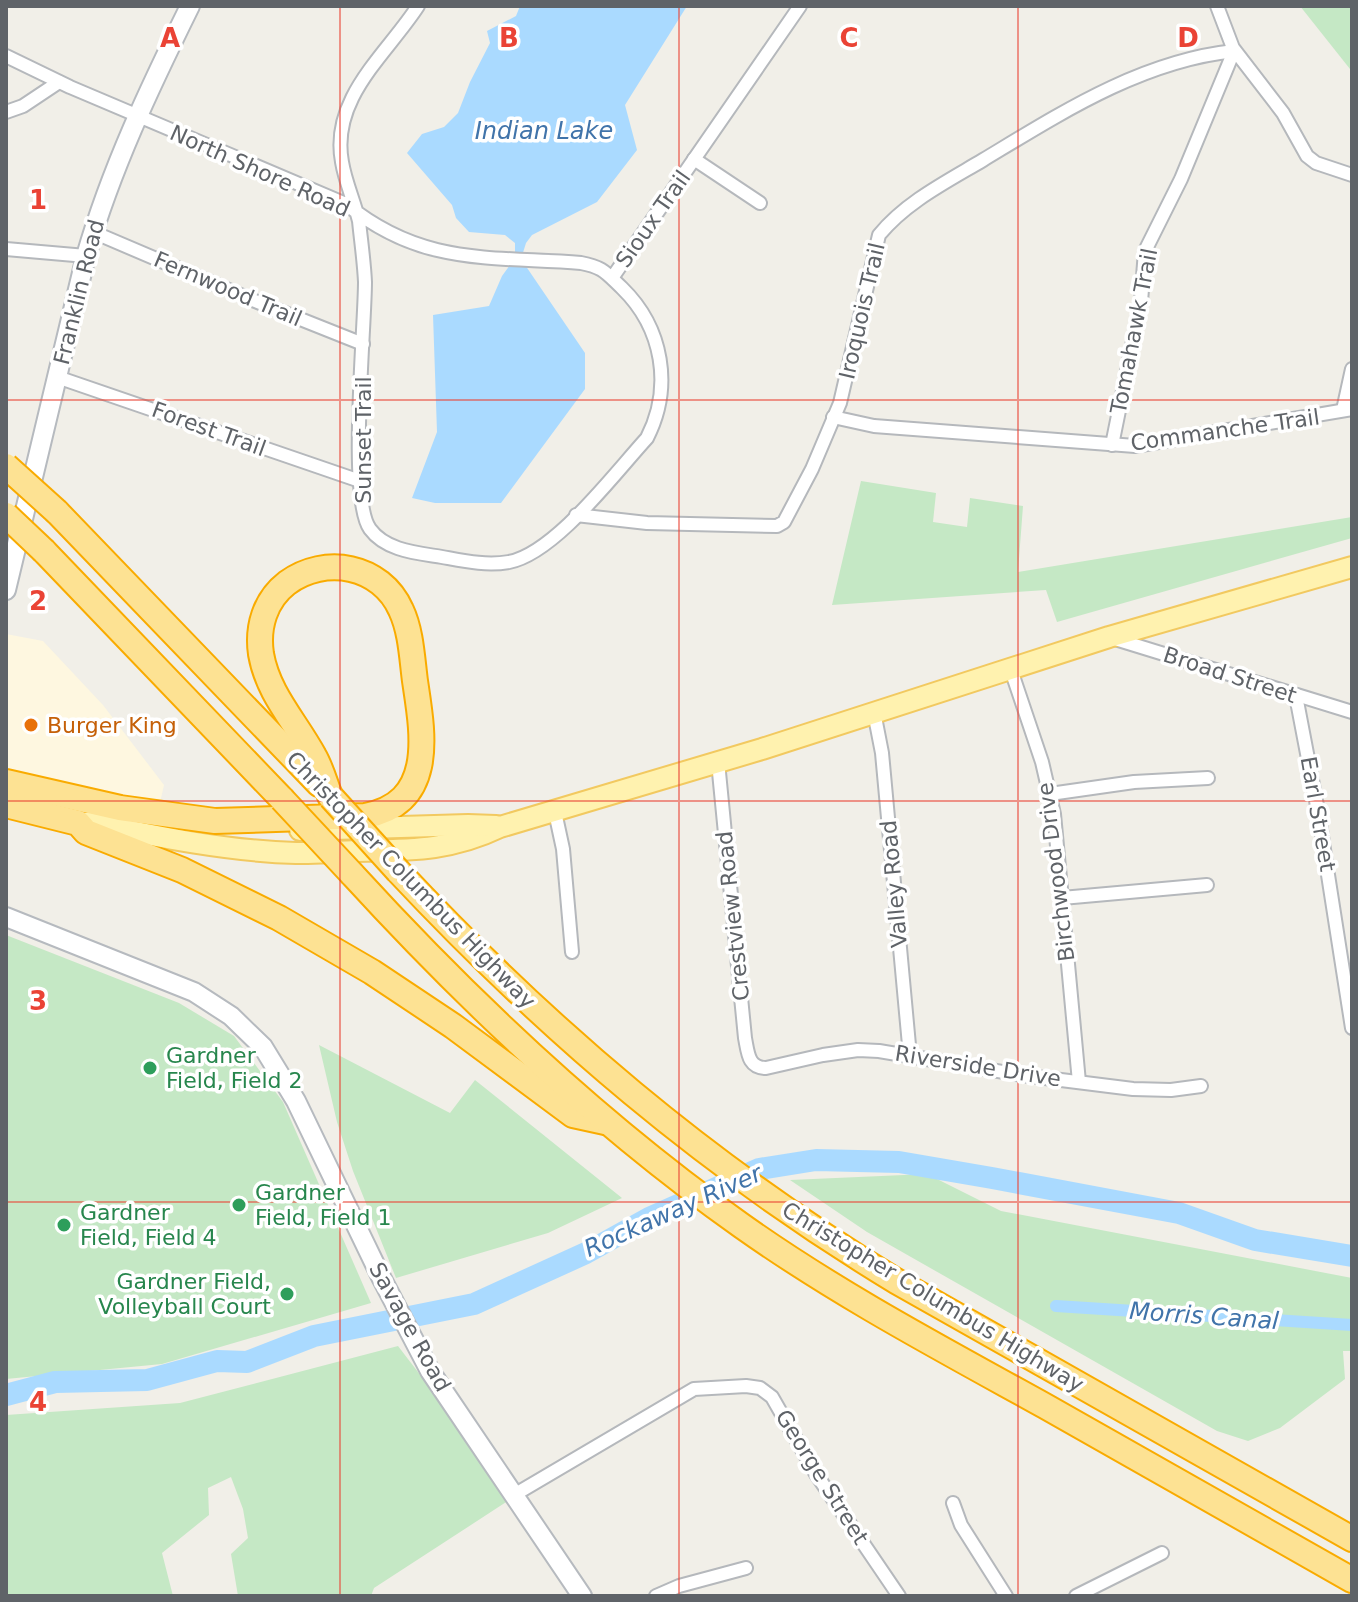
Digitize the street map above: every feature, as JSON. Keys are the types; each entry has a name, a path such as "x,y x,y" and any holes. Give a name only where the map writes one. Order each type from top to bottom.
{"highway":[{"name":"Christopher Columbus Highway","path":"6,466 57,512 502,978 577,1048 718,1162 805,1224 950,1312 1352,1539"},
{"name":"Christopher Columbus Highway","path":"6,515 282,799 465,994 607,1122 663,1167 743,1226 890,1321 1352,1580"},
{"path":"6,782 120,808 215,821 365,816 377,814 397,803 412,786 422,760 423,731 403,615 389,592 377,580 354,569 335,567 303,574 275,594 263,617 260,642 267,677 278,703 315,757 331,796"},
{"path":"6,805 78,823 86,832 182,870 279,918 372,972 453,1026 573,1115 607,1122"}],"main road":[{"path":"78,823 220,847 298,853 423,849 470,841 500,827 718,762 1010,667 1352,567"},
{"path":"215,821 277,830 468,825 500,827"}],"street":[{"name":"Franklin Road","path":"6,590 8,570 93,232 138,116 190,6"},
{"name":"Sunset Trail","path":"418,6 351,97 341,137 342,162 357,213 365,280 360,481 363,518 376,536 385,543 415,553 477,564 510,562 526,557 550,543 647,438 660,407 662,374 652,331 636,302 612,278"},
{"name":"Sioux Trail","path":"612,278 800,6"},
{"path":"1217,6 1234,51 1283,113 1307,156 1316,163 1352,175"},
{"name":"Iroquois Trail","path":"576,515 647,523 777,526 784,522 840,403 879,235 894,216 938,186 1115,83 1216,53 1234,51"},
{"name":"Tomahawk Trail","path":"833,417 874,426 1112,445 1141,302 1145,251 1181,179 1234,51"},
{"name":"North Shore Road","path":"6,56 59,82 346,204 384,231 420,247 447,254 599,266 612,278"},
{"path":"6,112 23,106 59,82"},
{"path":"694,159 760,203"},
{"name":"Fernwood Trail","path":"93,232 363,344"},
{"path":"6,249 86,256"},
{"name":"Commanche Trail","path":"1112,445 1162,442 1348,410 1352,369"},
{"name":"Forest Trail","path":"57,377 360,481"},
{"name":"Broad Street","path":"1109,637 1352,712"},
{"name":"Birchwood Drive","path":"1010,667 1050,794 1079,1082"},
{"name":"Earl Street","path":"1296,696 1318,811 1352,1028"},
{"name":"Valley Road","path":"874,712 882,753 910,1056"},
{"name":"Crestview Road","path":"718,762 745,1038 750,1061 755,1067"},
{"path":"1050,794 1134,782 1208,778"},
{"path":"555,812 563,849 572,952"},
{"path":"1062,898 1207,885"},
{"name":"Savage Road","path":"6,917 194,992 220,1007 248,1030 276,1065 296,1101 430,1371 582,1596"},
{"name":"Riverside Drive","path":"755,1067 775,1067 858,1050 1145,1090 1201,1086"},
{"name":"George Street","path":"514,1495 694,1389 760,1388 772,1397 816,1474 899,1596"},
{"path":"953,1503 961,1525 1006,1596"},
{"path":"1076,1596 1162,1553"},
{"path":"656,1596 679,1586 746,1568"}],"shaded area":[{"path":"6,634 43,641 103,705 164,785 159,807 6,773"}],"green space":[{"path":"1300,6 1352,6 1352,69 1350,69"},
{"path":"861,481 936,493 933,522 967,527 970,498 1023,506 1018,572 1352,517 1352,538 1057,622 1046,590 832,605"},
{"path":"6,935 179,1003 234,1036 283,1102 371,1303 162,1364 6,1379"},
{"path":"319,1045 450,1113 475,1080 622,1198 548,1233 396,1278 353,1171 337,1122"},
{"path":"927,1174 1001,1211 1352,1278 1352,1351 1343,1351 1345,1379 1280,1428 1248,1441 1217,1431 867,1232 790,1180"},
{"path":"398,1346 514,1497 374,1588 371,1596 238,1596 231,1554 248,1538 243,1509 231,1477 208,1488 209,1515 162,1553 173,1596 6,1596 6,1415 180,1403"}],"water":[{"name":"Indian Lake","path":"520,6 687,6 625,105 637,150 597,202 532,235 521,259 585,353 585,389 501,503 435,503 412,498 437,432 433,315 489,306 502,276 515,258 515,243 505,235 469,232 456,218 452,205 407,153 422,134 444,127 458,113 490,43 487,31 516,16"}],"waterway":[{"name":"Rockaway River","path":"6,1395 55,1382 147,1380 217,1361 247,1362 314,1336 474,1304 586,1253 649,1218 759,1169 816,1160 899,1162 992,1178 1179,1213 1255,1240 1352,1256"},
{"name":"Morris Canal","path":"1056,1306 1352,1325"}],"place":[{"name":"Burger King","path":"31,725"},
{"name":"Gardner Field, Field 2","path":"150,1068"},
{"name":"Gardner Field, Field 1","path":"239,1205"},
{"name":"Gardner Field, Field 4","path":"64,1225"},
{"name":"Gardner Field, Volleyball Court","path":"287,1294"}]}
